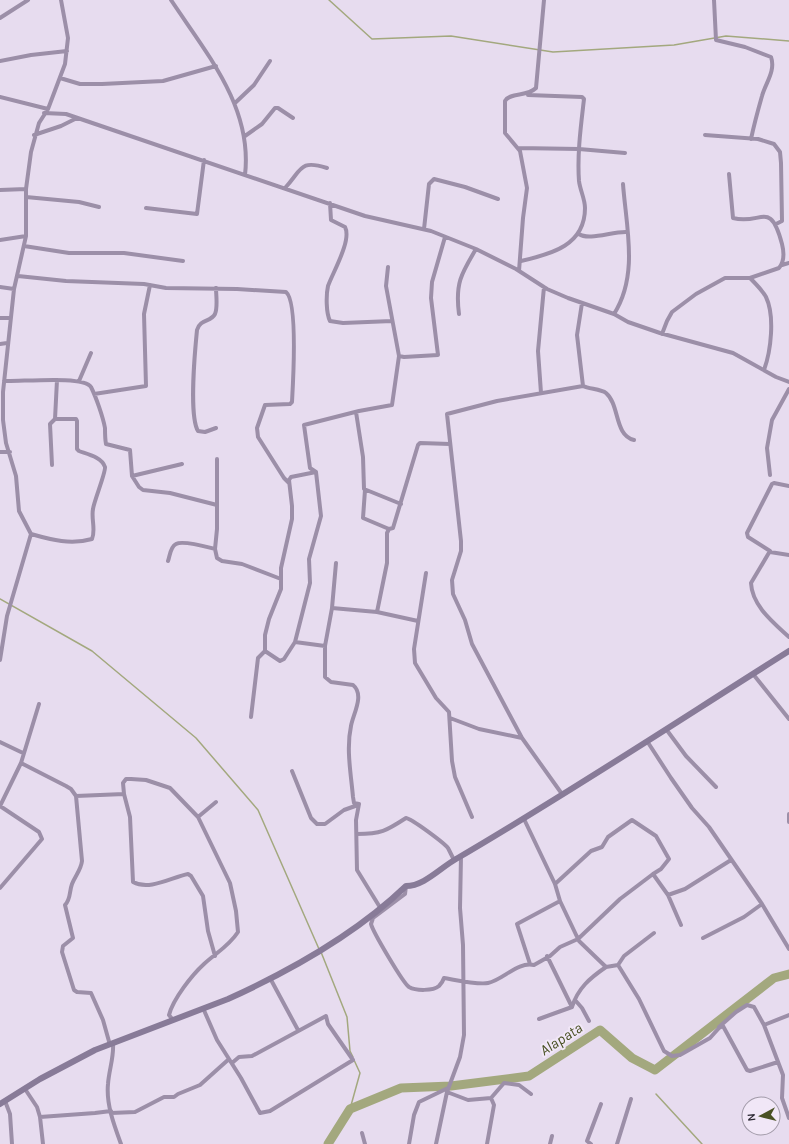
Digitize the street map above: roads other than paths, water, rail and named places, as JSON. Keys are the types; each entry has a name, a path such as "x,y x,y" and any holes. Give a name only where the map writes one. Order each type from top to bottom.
{"main road":[{"path":"2,1103 76,1060 112,1044 228,999 323,949 382,909 406,886 414,886 454,860 524,819 789,651"}],"street":[{"path":"0,18 28,0"},
{"path":"0,660 2,639 7,616 31,534 19,511 16,476 2,420 9,318 26,236 26,189 34,135 44,113 48,109 60,78 67,51 67,28 61,0"},
{"path":"171,0 216,66 235,104 245,136 245,174"},
{"path":"519,271 521,261 523,218 528,192 518,148 505,133 505,101 510,96 532,92 536,88 544,0"},
{"path":"714,0 716,40 745,47 771,57 773,63 771,73 762,96 751,139"},
{"path":"0,62 31,55 67,51"},
{"path":"235,104 254,85 270,61"},
{"path":"60,78 80,84 163,81 216,66"},
{"path":"521,261 551,252 568,243 579,234 583,224 585,207 579,181 579,149 584,97 525,94"},
{"path":"0,97 48,109"},
{"path":"245,136 262,124 275,108 293,118"},
{"path":"44,113 59,113 76,118 204,160 365,216 424,229 476,249 519,271 544,287 582,303 614,314 628,322 662,334 733,353 789,382"},
{"path":"34,135 62,126 76,118"},
{"path":"705,136 751,139 774,144 780,152 782,177 780,190 782,221 776,224"},
{"path":"518,148 579,149 625,153"},
{"path":"146,208 197,214 204,160"},
{"path":"285,188 306,165 312,164 327,168"},
{"path":"728,174 733,218 738,219 760,216 768,217 776,224 782,246 784,260 782,265"},
{"path":"424,229 429,184 434,179 466,187 498,199"},
{"path":"614,314 623,299 627,286 629,255 623,184"},
{"path":"0,190 26,189"},
{"path":"26,197 79,202 99,207"},
{"path":"330,203 331,220 345,226 346,231 345,244 328,288 330,321 343,323 392,321"},
{"path":"579,234 588,237 610,232 627,232"},
{"path":"0,240 26,236"},
{"path":"399,356 404,357 439,354 432,298 432,282 445,237"},
{"path":"24,246 70,252 124,253 183,261"},
{"path":"459,314 456,296 461,277 476,249"},
{"path":"662,334 666,321 672,312 701,291 725,278 750,278 780,268 782,265 789,263"},
{"path":"316,472 310,468 304,425 392,405 399,356 386,286 388,267"},
{"path":"18,276 66,281 101,281 150,285 166,288 216,288 282,291 288,294 290,298 294,336 292,402 290,404 265,405 257,433 262,446 288,483 292,513 281,568 279,595 266,630 265,651 258,658 250,717"},
{"path":"750,278 765,295 768,304 771,329 770,343 764,370"},
{"path":"94,394 146,386 146,340 144,314 150,285"},
{"path":"0,287 14,289"},
{"path":"541,393 538,351 544,287"},
{"path":"216,288 215,312 211,318 201,322 197,330 193,404 194,419 198,431 205,432 216,428"},
{"path":"582,303 577,335 583,386"},
{"path":"0,318 9,318"},
{"path":"0,344 7,344"},
{"path":"79,380 91,353"},
{"path":"55,419 57,380"},
{"path":"4,381 79,380 90,386 94,394 104,427 106,444 130,450 132,476 139,487 143,490 170,493 217,506"},
{"path":"562,794 522,738 472,644 465,620 453,594 452,580 462,547 447,415 449,412 583,386 607,394 614,406 620,425 627,437 634,440"},
{"path":"770,475 767,448 772,420 789,389"},
{"path":"356,412 360,433 365,490 362,517 390,529"},
{"path":"31,534 74,542 92,539 94,536 92,511 104,466 97,458 77,449 76,419 55,419 51,422 52,465"},
{"path":"377,612 387,563 387,533 394,527 418,445 420,443 450,444"},
{"path":"0,452 10,452"},
{"path":"217,459 215,549 219,560 242,564 281,579"},
{"path":"132,476 182,464"},
{"path":"288,483 291,477 316,472"},
{"path":"265,651 281,661 295,642 310,583 309,559 320,521 316,472"},
{"path":"789,486 774,482 772,484 747,533 748,537 770,552 789,555"},
{"path":"365,490 401,504"},
{"path":"168,561 171,549 176,544 183,542 215,549"},
{"path":"770,551 751,583 751,588 764,613 789,637"},
{"path":"336,563 332,608 325,646 325,678 331,682 353,685 357,690 356,709 350,728 349,749 354,803 359,804"},
{"path":"426,573 414,649 415,663 436,698 449,712 452,761 455,777 472,817"},
{"path":"332,608 377,612 418,622"},
{"path":"295,642 325,646"},
{"path":"752,674 789,719"},
{"path":"0,888 42,839 40,832 0,806 21,763 22,753 39,704"},
{"path":"450,718 479,729 522,738"},
{"path":"666,729 686,756 716,787"},
{"path":"647,741 675,784 709,827 762,904 789,949"},
{"path":"0,742 22,753"},
{"path":"21,763 66,786 71,789 76,796 82,861 81,868 71,886 68,902 65,905 73,938 63,946 62,952 74,990 77,992 91,993 112,1044 114,1055 108,1092 111,1112 121,1144"},
{"path":"292,771 311,818 317,824 325,824 344,810 359,804"},
{"path":"173,1020 169,1014 176,998 204,965 215,956 238,932 236,911 230,883 198,817 177,794 166,785 146,780 126,779 123,783 124,794 130,817 134,882 137,884 155,884 177,876 188,874 191,876 203,896 208,931 215,956"},
{"path":"76,796 124,794"},
{"path":"198,817 216,802"},
{"path":"359,804 356,812 359,874 382,909"},
{"path":"789,814 789,822"},
{"path":"357,834 371,834 388,831 406,818 420,825 447,848 454,860"},
{"path":"524,819 555,884 560,901 578,939 606,967"},
{"path":"406,886 406,894 373,918 372,927 380,944 409,987 418,990 434,989 439,986 444,978 487,984 530,964 534,965 560,947 578,939 620,899 669,860 656,836 632,820 608,837 602,847 591,851 555,884"},
{"path":"436,1144 447,1090 460,1057 464,1035 463,933 460,908 461,856"},
{"path":"668,895 685,889 731,860"},
{"path":"653,874 668,895 681,925"},
{"path":"530,964 517,924 560,901"},
{"path":"703,938 744,917 762,904"},
{"path":"572,1007 576,994 587,982 606,967 618,965 624,956 654,933"},
{"path":"547,956 572,1007"},
{"path":"618,965 639,999 664,1051 672,1056 680,1055 710,1038 736,1012 747,1005 754,1007 764,1025 784,1080 782,1098 789,1118"},
{"path":"270,978 298,1030"},
{"path":"574,1000 582,1008 589,1021"},
{"path":"539,1019 572,1007"},
{"path":"40,1117 111,1112 136,1112 164,1097 174,1097 200,1085 230,1061 239,1057 252,1056 326,1016 328,1024 353,1060 270,1111 260,1112 230,1061 217,1040 203,1008"},
{"path":"764,1025 789,1015"},
{"path":"719,1028 723,1026 750,1072 778,1062"},
{"path":"409,1144 414,1115 419,1102 447,1090 468,1100 492,1098 504,1083 519,1085 531,1094"},
{"path":"25,1089 37,1107 40,1117 43,1144"},
{"path":"487,1144 494,1105 492,1098"},
{"path":"617,1144 631,1099"},
{"path":"2,1103 10,1114 12,1144"},
{"path":"591,1144 587,1141 600,1104"},
{"path":"362,1133 365,1144"},
{"path":"550,1144 552,1136"}],"waterway":[{"path":"329,0 372,39 451,36 553,52 674,45 726,36 789,41"},
{"path":"0,599 92,651 196,738 258,810 319,949"},
{"path":"321,952 347,1017 350,1051 353,1057"},
{"name":"Alapata","path":"328,1144 350,1109 401,1088 451,1086 529,1076 600,1030 632,1058 655,1070 774,978 789,974"},
{"path":"350,1109 360,1073 354,1060"},
{"path":"656,1094 702,1144"}]}
